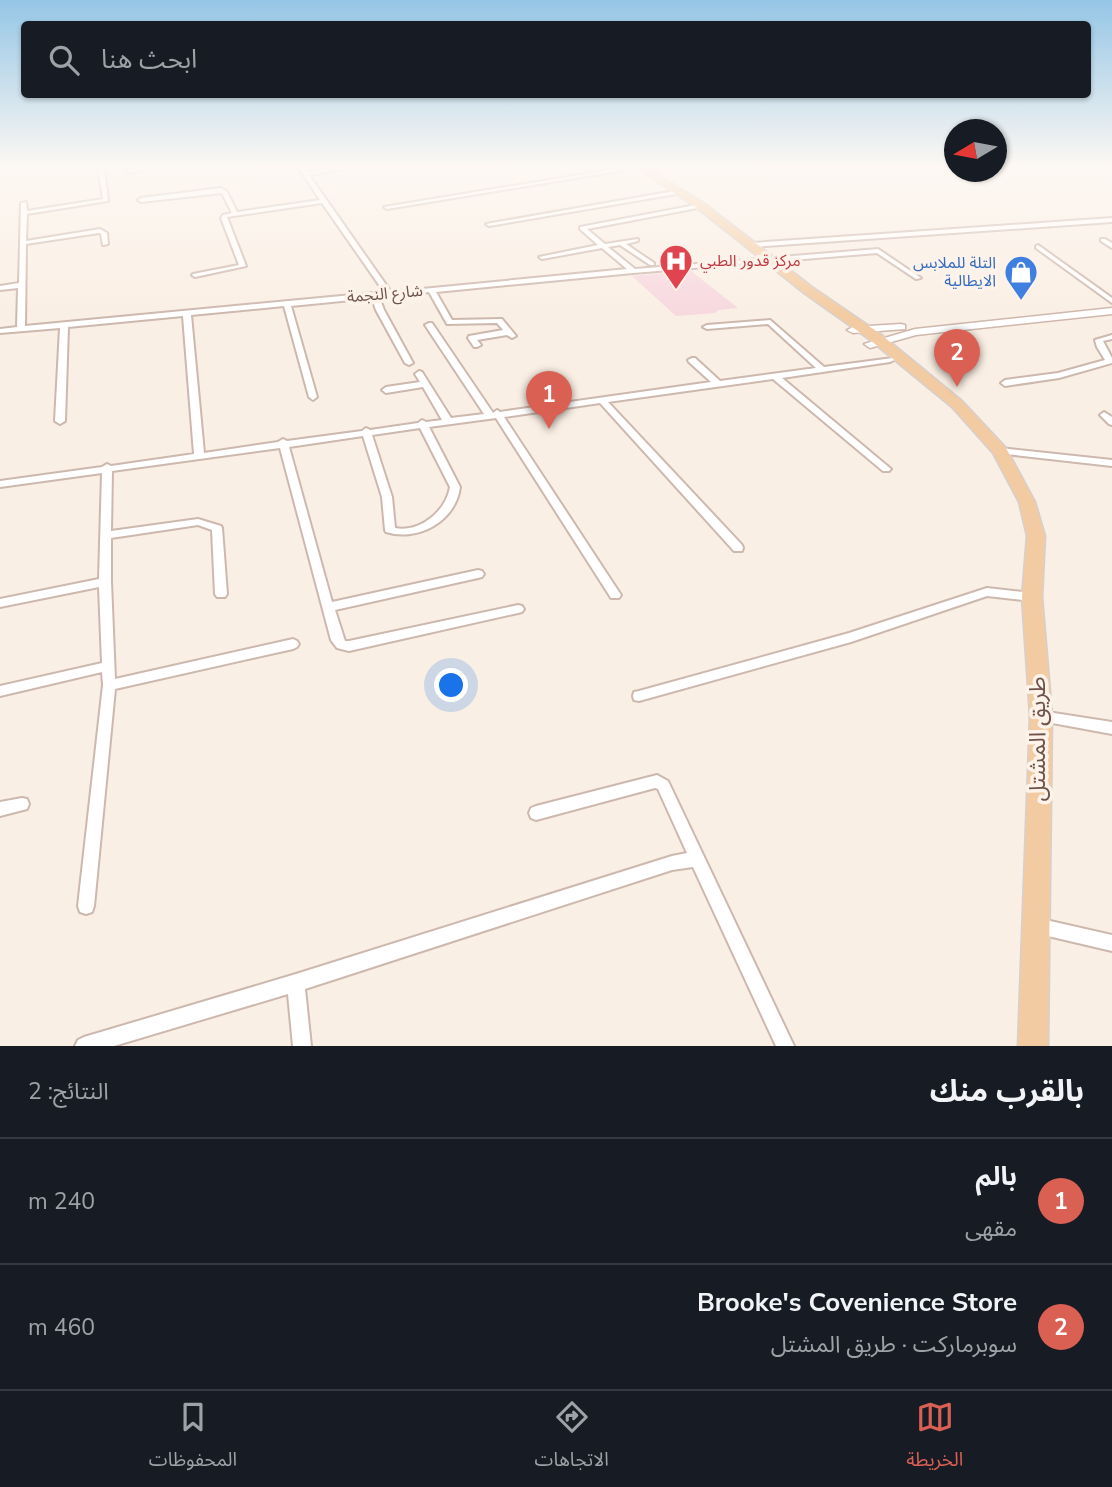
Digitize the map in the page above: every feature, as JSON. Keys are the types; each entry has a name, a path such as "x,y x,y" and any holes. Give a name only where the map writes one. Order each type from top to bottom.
{"main road":[{"name":"طريق المشتل","path":"715,217 808,290 812,296 957,404 996,447 1027,502 1036,536 1032,597 1041,716 1033,1046"},
{"path":"867,336 1112,312"},
{"path":"867,336 1050,318"},
{"name":"طريق المشتل","path":"867,336 890,360 969,428 996,447"}],"street":[{"path":"21,329 24,217"},
{"path":"195,275 243,265 223,218 227,217"},
{"path":"335,217 389,293"},
{"path":"489,224 532,217"},
{"path":"634,271 582,228 643,217"},
{"path":"752,245 1112,220"},
{"path":"23,243 100,231 104,233 105,244"},
{"path":"542,257 636,240"},
{"path":"1103,240 1112,246"},
{"path":"621,243 652,264"},
{"path":"1038,247 1112,301"},
{"name":"شارع النجمة","path":"0,331 389,293 878,251 918,278"},
{"path":"0,288 22,285"},
{"path":"431,290 450,322 499,321 510,334 475,342 463,322"},
{"path":"375,295 380,310 409,363"},
{"path":"287,303 313,397"},
{"path":"187,313 199,454"},
{"path":"707,327 770,322 822,369"},
{"path":"60,421 64,325"},
{"path":"429,325 493,414 615,595"},
{"path":"1005,383 1059,375 1110,361 1099,340 1112,337"},
{"path":"692,360 718,384"},
{"path":"0,484 284,442 890,360"},
{"path":"419,374 447,420"},
{"path":"775,376 886,469"},
{"path":"386,390 426,384"},
{"path":"601,399 738,548"},
{"path":"366,431 387,497 390,530 404,533 417,529 443,512 456,494 455,487 422,424"},
{"path":"284,442 337,640 341,645 349,646 518,609"},
{"path":"996,447 1112,463"},
{"path":"86,906 109,685 105,582 107,467"},
{"path":"107,535 198,522 217,528 221,594"},
{"path":"328,607 478,574"},
{"path":"0,603 105,582"},
{"path":"639,696 851,637 987,592 1032,597"},
{"path":"109,685 293,644"},
{"path":"0,691 108,666"},
{"path":"1041,716 1112,728"},
{"path":"536,813 657,781 663,785 785,1046"},
{"path":"0,809 22,804"},
{"path":"84,1046 296,983 672,863 697,859"},
{"path":"1034,925 1112,943"},
{"path":"296,983 302,1046"}],"shaded area":[{"path":"691,271 738,308 676,316 632,276"}],"place":[{"name":"مركز قدور الطبي","path":"676,291"},
{"name":"التلة للملابس الايطالية","path":"1021,302"},
{"name":"Brooke's Covenience Store","path":"957,387"},
{"name":"بالم","path":"549,429"}]}
